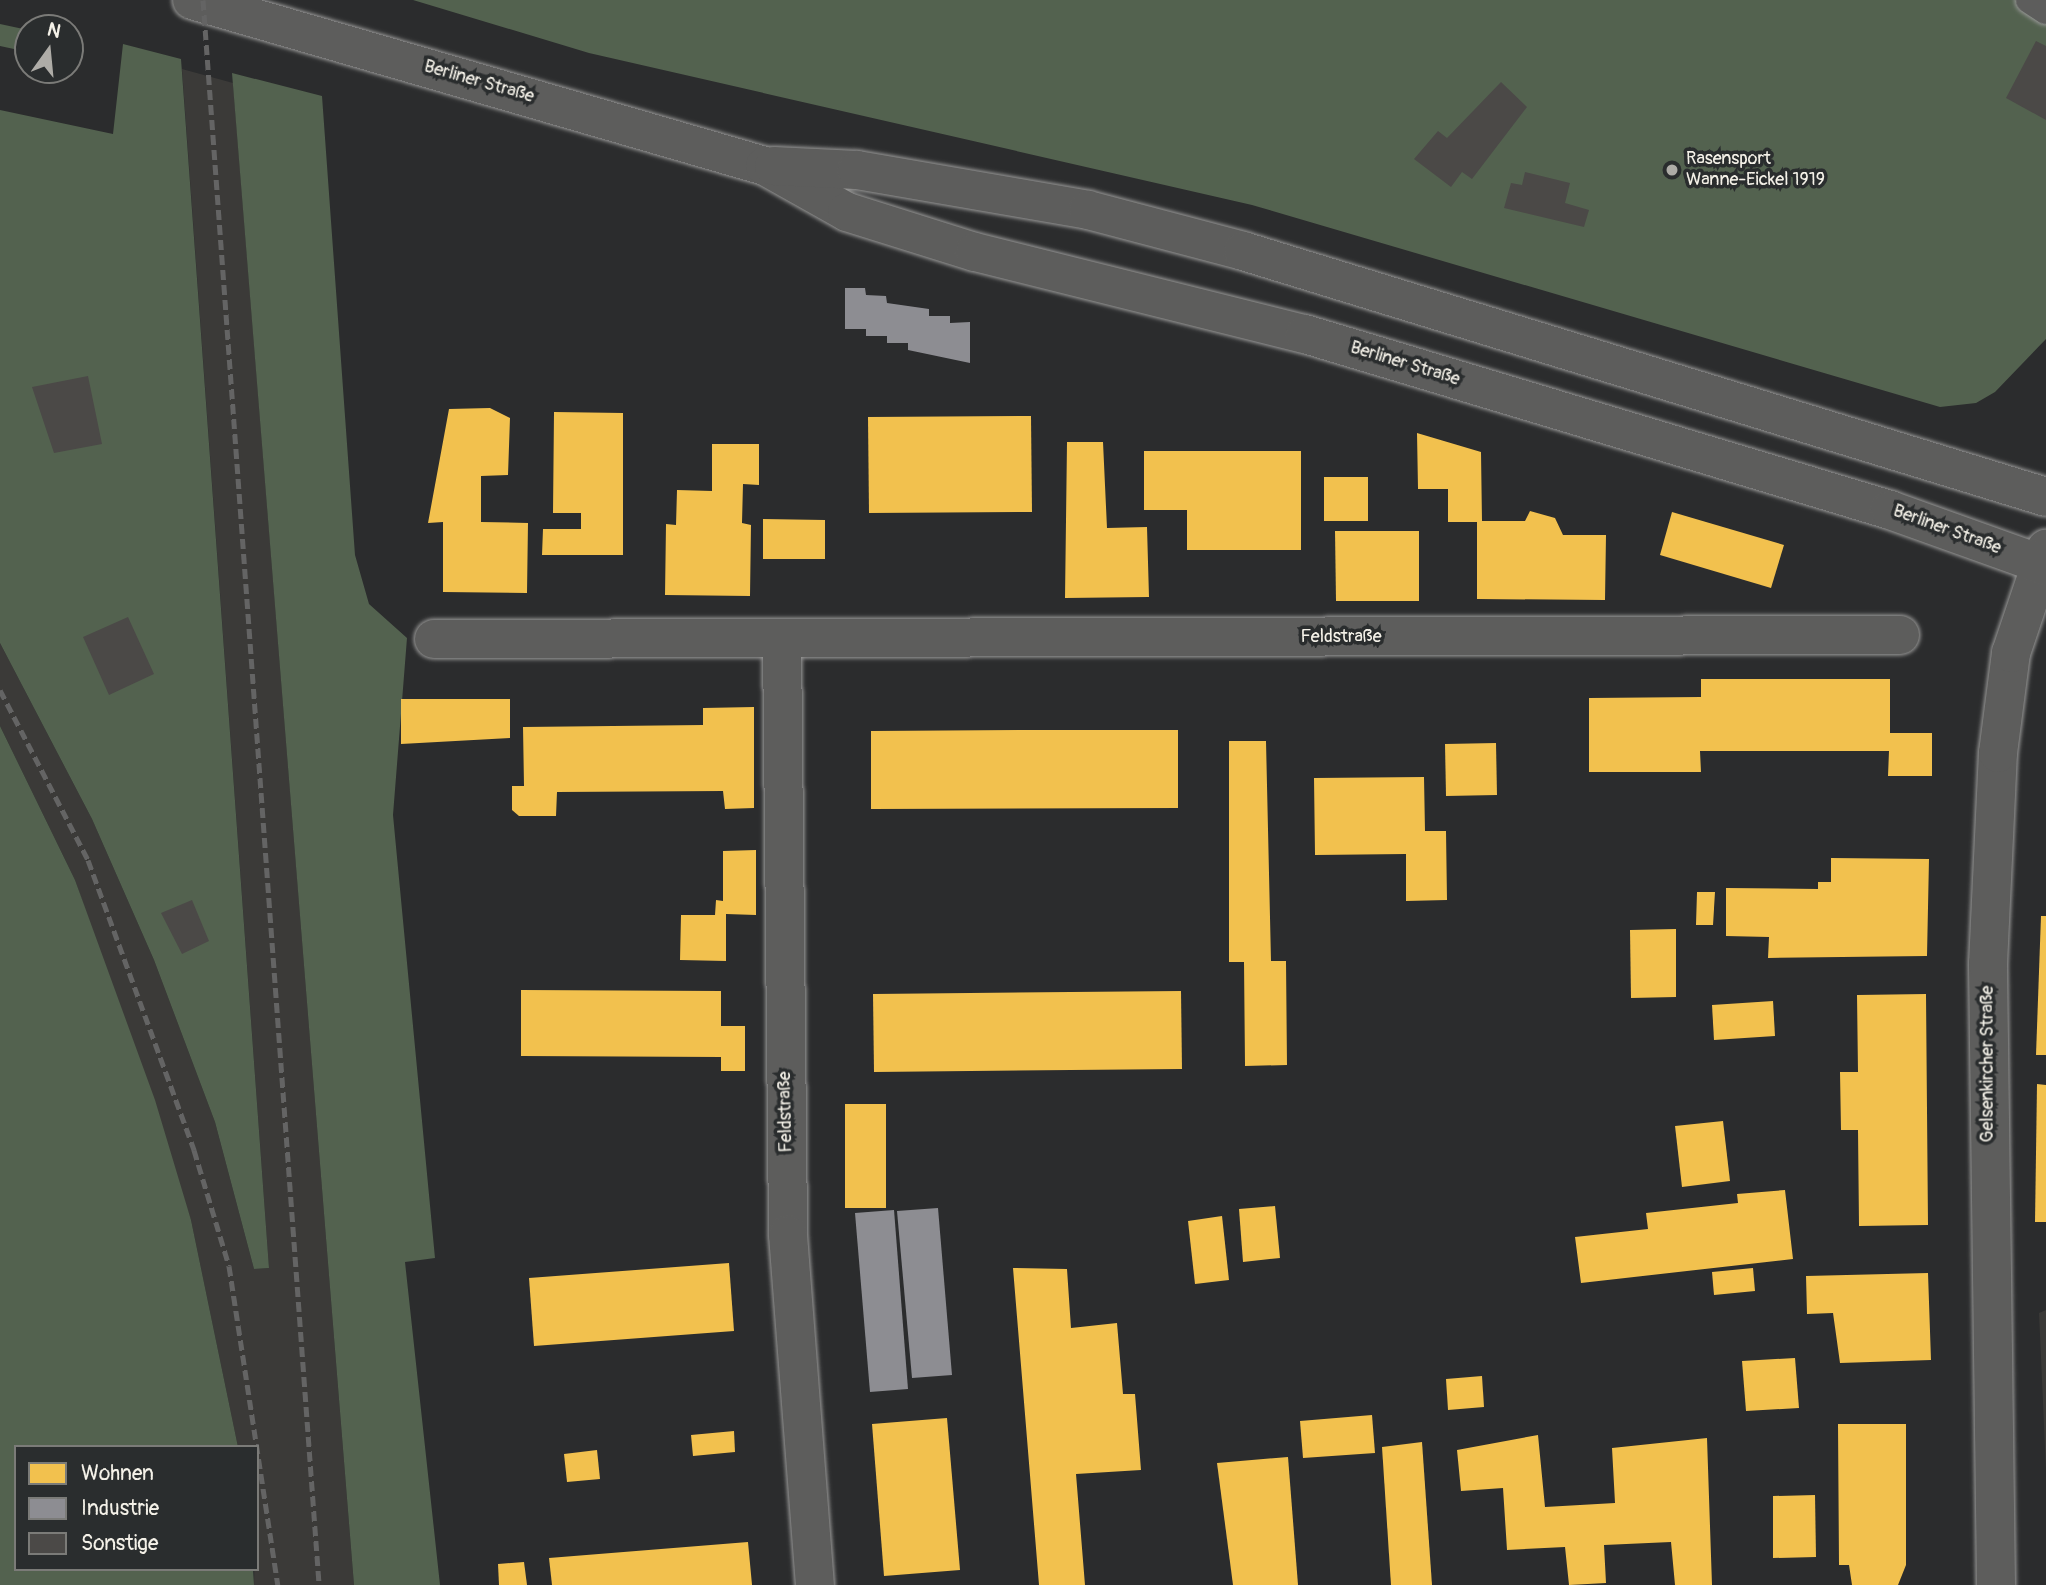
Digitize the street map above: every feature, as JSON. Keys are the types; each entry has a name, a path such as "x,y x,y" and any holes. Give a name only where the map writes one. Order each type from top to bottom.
{"street":[{"name":"Berliner Straße","path":"192,0 765,166 847,212 975,252 1305,334 2044,559"},
{"name":"Berliner Straße","path":"765,166 858,170 1088,210 1270,259 2046,497"},
{"name":"Gelsenkircher Straße","path":"1996,1585 1988,964 1999,740 2011,653 2044,559"},
{"name":"Feldstraße","path":"434,639 1900,635"},
{"name":"Feldstraße","path":"782,638 788,1235 815,1585"}],"lane":[{"path":"2029,0 2046,11"}],"shaded area":[{"path":"182,69 233,83 354,1585 254,1585 254,1571 259,1571 259,1445 238,1445 191,1220 75,880 0,726 0,643 92,819 154,960 215,1122 254,1269 269,1268"},
{"path":"2046,1310 2046,1470 2039,1313"}],"green space":[{"name":"Rasensport Wanne-Eickel 1919","path":"413,0 2046,0 2046,339 1995,392 1976,403 1940,407 1252,205 589,53"},
{"path":"0,24 14,27 14,49 0,46"},
{"path":"123,44 181,59 269,1268 254,1269 215,1122 154,960 92,819 0,643 0,110 113,134"},
{"path":"232,73 322,96 355,555 369,604 407,638 393,815 435,1258 405,1262 440,1585 354,1585"},
{"path":"0,726 75,880 155,1100 191,1220 238,1445 14,1445 14,1571 253,1571 254,1585 0,1585"}],"building: Wohnen":[{"path":"490,408 510,418 508,475 481,476 481,522 528,523 527,593 443,592 443,522 428,523 449,409"},
{"path":"554,412 623,413 623,555 542,555 543,529 581,529 581,513 553,513"},
{"path":"1031,416 1032,512 869,513 868,417"},
{"path":"1417,433 1481,452 1482,521 1525,521 1530,511 1555,518 1563,535 1606,535 1605,600 1477,599 1477,522 1448,522 1448,489 1418,489"},
{"path":"1067,442 1103,442 1107,528 1147,527 1149,597 1065,598"},
{"path":"712,444 759,444 759,485 743,484 742,523 751,525 750,596 665,595 666,524 676,525 677,490 712,491"},
{"path":"1144,451 1301,451 1301,550 1187,550 1187,510 1144,510"},
{"path":"1324,477 1368,477 1368,521 1324,521"},
{"path":"1672,512 1784,545 1771,588 1660,555"},
{"path":"763,519 825,520 825,559 763,559"},
{"path":"1335,531 1419,531 1419,601 1336,601"},
{"path":"1701,679 1890,679 1890,733 1932,733 1932,776 1888,776 1889,751 1700,751 1701,772 1589,772 1589,698 1701,697"},
{"path":"401,699 510,699 510,738 401,744"},
{"path":"754,707 754,808 725,809 723,791 557,792 556,816 519,816 512,810 512,786 524,786 523,727 703,725 703,708"},
{"path":"1178,730 1178,808 871,809 871,731"},
{"path":"1229,741 1266,741 1271,961 1286,961 1287,1065 1245,1066 1244,962 1229,962"},
{"path":"1496,743 1497,795 1446,796 1445,744"},
{"path":"1424,777 1425,831 1446,831 1447,900 1406,901 1406,854 1315,855 1314,778"},
{"path":"756,850 756,915 726,914 726,961 680,960 681,915 715,915 716,900 723,901 723,851"},
{"path":"1831,858 1929,859 1927,956 1768,958 1769,937 1726,936 1726,888 1818,889 1818,882 1831,882"},
{"path":"1697,892 1715,892 1713,925 1696,925"},
{"path":"2041,916 2046,916 2046,1055 2036,1055"},
{"path":"1676,929 1676,997 1631,998 1630,930"},
{"path":"521,990 721,991 721,1026 745,1026 745,1071 721,1071 721,1057 521,1056"},
{"path":"1181,991 1182,1069 874,1072 873,994"},
{"path":"1926,994 1928,1225 1859,1226 1858,1130 1841,1130 1840,1072 1858,1072 1857,995"},
{"path":"1773,1001 1775,1036 1714,1040 1712,1005"},
{"path":"2037,1084 2046,1085 2046,1222 2035,1222"},
{"path":"845,1104 886,1104 886,1208 845,1208"},
{"path":"1723,1121 1730,1181 1682,1187 1675,1126"},
{"path":"1785,1190 1793,1259 1581,1283 1575,1237 1648,1229 1646,1213 1738,1203 1737,1194"},
{"path":"1275,1206 1280,1258 1243,1262 1239,1209"},
{"path":"1222,1216 1229,1280 1195,1284 1188,1221"},
{"path":"729,1263 734,1331 534,1346 529,1278"},
{"path":"1013,1268 1067,1269 1071,1328 1117,1323 1123,1394 1135,1394 1141,1470 1076,1474 1085,1585 1039,1585"},
{"path":"1753,1268 1755,1291 1714,1295 1712,1272"},
{"path":"1928,1273 1931,1360 1840,1363 1833,1313 1807,1314 1806,1276"},
{"path":"1795,1358 1799,1408 1746,1411 1742,1361"},
{"path":"1482,1376 1484,1407 1448,1410 1446,1379"},
{"path":"1372,1415 1375,1453 1303,1458 1300,1421"},
{"path":"947,1418 960,1570 884,1576 872,1424"},
{"path":"1838,1424 1906,1424 1906,1565 1898,1585 1852,1585 1849,1565 1839,1565"},
{"path":"734,1431 735,1452 693,1456 691,1435"},
{"path":"1538,1435 1545,1507 1615,1503 1612,1448 1707,1438 1712,1585 1675,1585 1671,1542 1604,1545 1606,1583 1569,1585 1565,1547 1507,1550 1503,1488 1461,1491 1457,1450"},
{"path":"1422,1442 1432,1585 1391,1585 1382,1447"},
{"path":"597,1450 600,1479 567,1482 564,1454"},
{"path":"1288,1457 1298,1585 1233,1585 1217,1463"},
{"path":"1815,1495 1816,1557 1773,1558 1773,1496"},
{"path":"748,1542 752,1585 552,1585 549,1558"},
{"path":"524,1562 527,1585 499,1585 498,1564"}],"building: Industrie":[{"path":"845,288 865,288 866,295 886,296 887,303 929,309 929,316 950,316 950,323 970,322 970,363 908,350 908,343 887,343 887,336 866,336 866,329 845,329"},
{"path":"938,1208 952,1375 912,1378 897,1211"},
{"path":"894,1210 908,1389 870,1392 855,1213"}],"building: Sonstige":[{"path":"2036,41 2046,46 2046,120 2006,98"},
{"path":"1501,82 1527,107 1472,179 1462,172 1451,187 1414,159 1438,131 1447,138"},
{"path":"1525,172 1570,183 1565,203 1589,210 1584,227 1504,208 1511,183 1522,185"},
{"path":"88,376 102,444 54,453 32,387"},
{"path":"128,617 154,674 109,695 83,637"},
{"path":"192,900 209,941 182,954 161,913"}],"railway":[{"path":"203,0 319,1585"},
{"path":"0,690 88,860 194,1150 229,1266 256,1445"},
{"path":"259,1461 278,1585"}],"place":[{"name":"Rasensport Wanne-Eickel 1919","path":"1672,170"}]}
